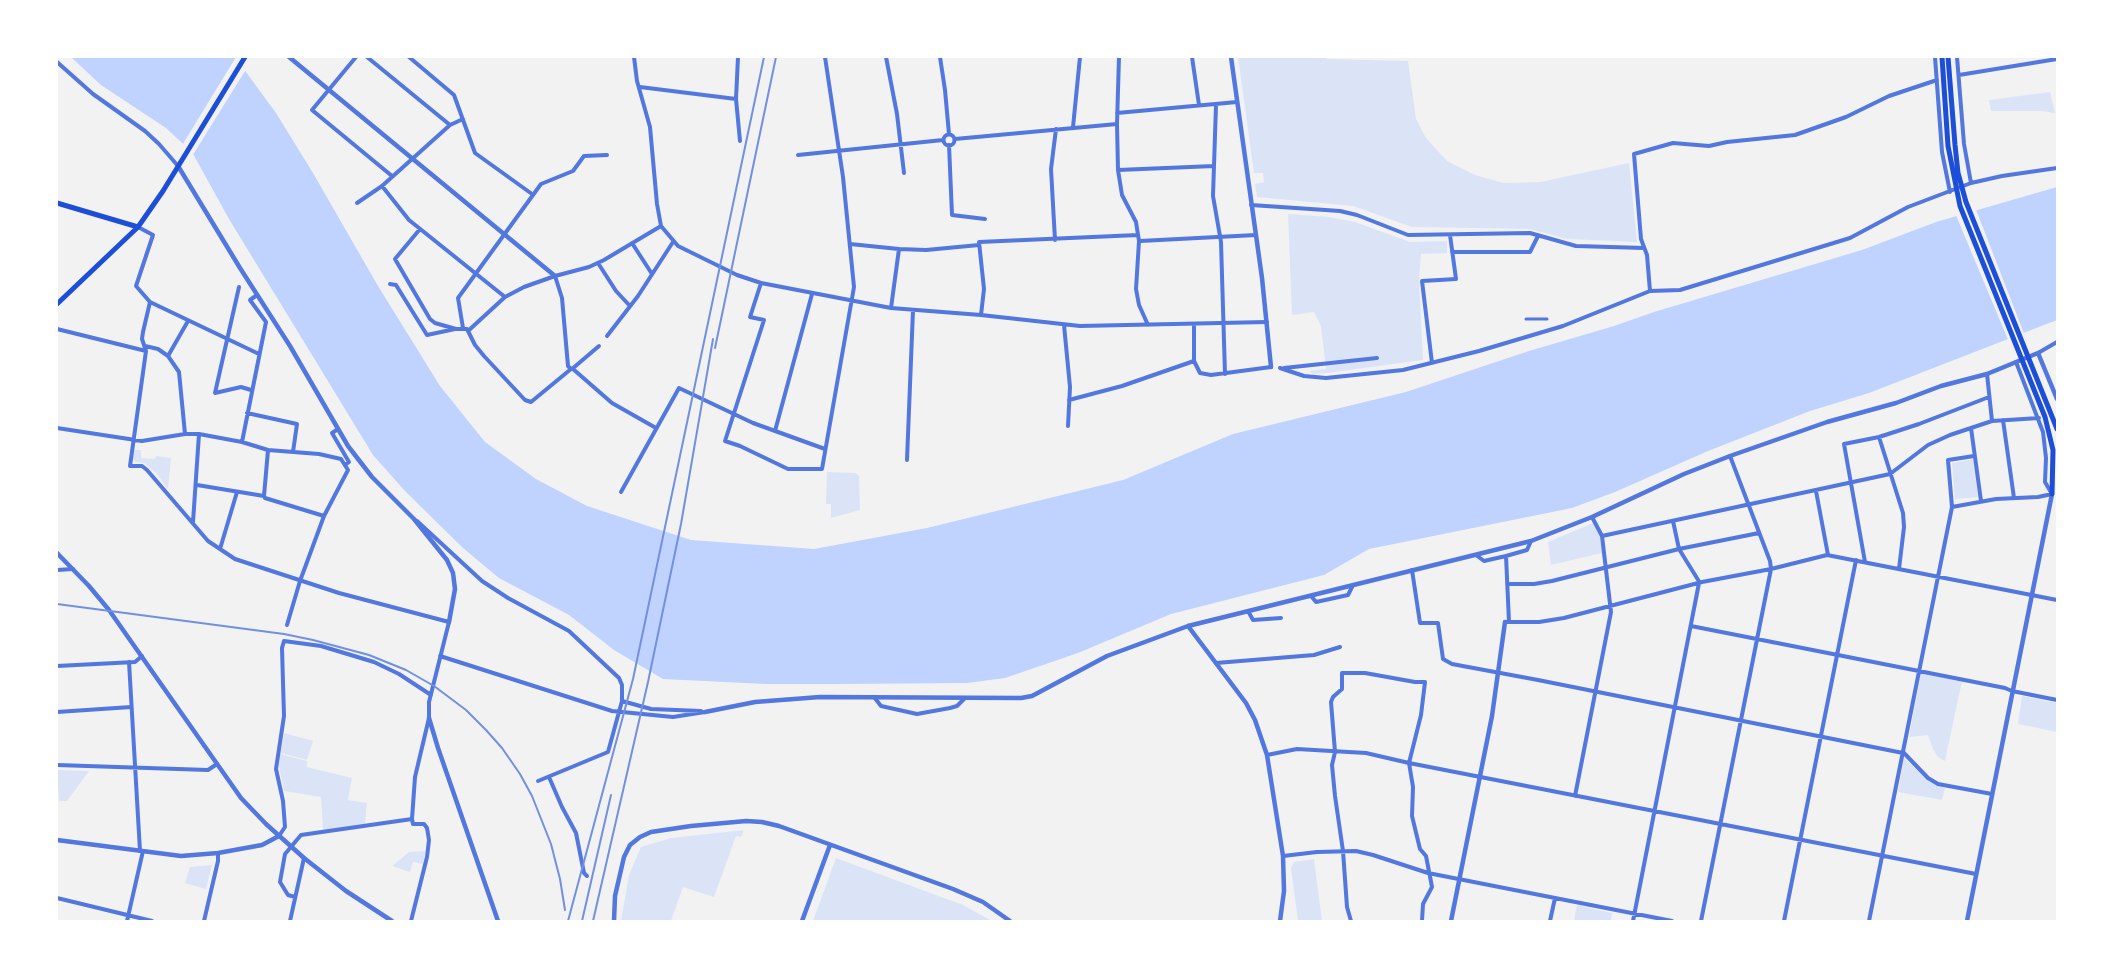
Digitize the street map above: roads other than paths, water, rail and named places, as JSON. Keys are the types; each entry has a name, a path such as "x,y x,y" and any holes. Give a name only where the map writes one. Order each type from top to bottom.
{"main road":[{"path":"57,304 138,227 180,164 245,57"},
{"path":"1942,57 1946,71 1958,173 1966,202 2057,429"},
{"path":"1948,57 1946,71 1948,146 1960,206 2053,450 2054,493"},
{"path":"57,203 138,227"},
{"path":"2054,493 2057,482"}],"street":[{"path":"289,57 555,276 562,298 568,366 612,403 656,428"},
{"path":"356,57 312,110 392,176"},
{"path":"368,57 450,125"},
{"path":"409,57 454,95 475,153 532,194"},
{"path":"634,57 650,127 661,226 673,242 717,267 761,283 891,308 981,315 1064,325 1148,326 1267,322"},
{"path":"738,57 736,99 740,141"},
{"path":"761,283 750,317 764,320 725,441 788,469 822,469 854,287 843,177 825,57"},
{"path":"886,57 904,173"},
{"path":"940,57 949,134 955,139 1117,124"},
{"path":"1073,127 1080,57"},
{"path":"1119,57 1118,170 1122,195 1136,222 1139,242 1136,289 1138,305 1148,326"},
{"path":"1192,57 1199,105"},
{"path":"1194,324 1194,361 1197,369 1204,375 1271,368 1256,235 1231,57"},
{"path":"1935,57 1942,152 1950,192"},
{"path":"1957,57 1964,144 1971,183"},
{"path":"1959,75 2057,59"},
{"path":"57,62 93,94 145,131 180,164 348,446 372,477 414,519 444,555 453,573 455,596 431,695 429,718 415,777 413,824 424,824 429,833 427,857 411,921"},
{"path":"1650,291 1647,255 1641,239 1634,154 1673,143 1709,146 1795,135 1846,117 1889,96 1937,80"},
{"path":"640,87 736,99"},
{"path":"1117,113 1237,102"},
{"path":"1216,105 1214,196 1220,236 1224,374"},
{"path":"357,203 382,186 450,125 463,119"},
{"path":"1055,240 1051,169 1056,129"},
{"path":"944,140 944,137 949,134"},
{"path":"949,145 953,144 955,139"},
{"path":"798,155 944,140"},
{"path":"944,140 949,145 952,215 986,219"},
{"path":"598,346 529,402 509,384 475,345 468,331 463,327 458,298 541,184 573,171 584,156 607,155"},
{"path":"1118,170 1214,166"},
{"path":"1377,358 1280,368 1304,376 1326,378 1403,370 1507,344 1563,326 1650,291 1680,290 1839,242 1860,234 1908,207 1971,183 2057,168"},
{"path":"382,186 409,220 505,297"},
{"path":"1251,205 1340,211 1408,235 1530,233 1576,246 1644,248"},
{"path":"468,331 505,297 524,287 598,263 661,226"},
{"path":"138,227 153,235 136,286 150,302 259,354"},
{"path":"420,229 395,259 430,319 435,323 456,329"},
{"path":"850,244 899,249 944,249 979,245 979,242 1138,235"},
{"path":"1139,242 1256,235"},
{"path":"1432,363 1422,281 1456,279 1450,235"},
{"path":"1452,252 1530,252 1538,236"},
{"path":"607,336 673,242"},
{"path":"632,243 652,274"},
{"path":"979,245 984,290 981,315"},
{"path":"891,308 899,249"},
{"path":"598,263 616,291 630,306"},
{"path":"390,284 396,285 427,335 463,327"},
{"path":"239,287 215,393 241,387 251,390"},
{"path":"775,431 812,294"},
{"path":"242,442 266,322 250,300 257,295"},
{"path":"150,302 142,339 145,348 130,466 142,466 147,470 208,541 244,563 300,581 449,622"},
{"path":"907,460 913,310"},
{"path":"1526,319 1547,319"},
{"path":"168,356 188,321"},
{"path":"1064,325 1070,387 1068,426"},
{"path":"57,329 158,349 168,356 179,372 185,434"},
{"path":"440,656 612,711 661,716 686,716 778,700 820,697 1021,698 1032,696 1107,656 1188,626 1531,541 1592,517 1684,474 1730,456 1827,422 1896,404 1941,386 1987,374 2057,342"},
{"path":"2038,352 2057,399"},
{"path":"1069,400 1122,386 1194,361"},
{"path":"1602,536 1890,474 1928,445 1971,428 1992,421 2042,417 2016,362"},
{"path":"1987,374 1992,421"},
{"path":"621,492 679,388 775,431 825,449"},
{"path":"1865,562 1844,444 1879,437 1989,397"},
{"path":"248,413 297,424 292,452"},
{"path":"2003,420 2014,498"},
{"path":"57,428 132,441 154,441 185,434 200,434 242,442 267,450 332,455 341,459 348,470 324,516 300,581 287,625"},
{"path":"1971,428 1981,501"},
{"path":"338,429 332,434 349,462 345,465"},
{"path":"193,523 200,434"},
{"path":"1879,437 1903,513 1899,569"},
{"path":"264,496 267,450"},
{"path":"1701,921 1771,569 1730,456"},
{"path":"1869,921 1952,507 1948,460 1974,456"},
{"path":"197,485 264,496 324,516"},
{"path":"1816,491 1828,555"},
{"path":"220,549 237,492"},
{"path":"1952,507 1981,501 2054,493 2031,595 1967,921"},
{"path":"1575,796 1610,608 1602,536 1592,517"},
{"path":"414,519 482,581 580,639 619,678 622,685 622,701 608,752 538,781"},
{"path":"1633,921 1700,583 1679,549 1673,521"},
{"path":"1507,584 1543,582 1679,549 1759,534"},
{"path":"1475,554 1484,561 1506,556 1527,550 1531,541"},
{"path":"57,553 102,601 242,798 304,858 346,891 392,921"},
{"path":"1507,622 1545,621 1610,608 1700,583 1828,555 2057,600"},
{"path":"1451,921 1480,777 1507,622 1506,556"},
{"path":"1784,921 1856,560"},
{"path":"57,570 73,569"},
{"path":"1412,570 1420,623 1438,623 1443,659 1452,664 1903,752 1938,784 1992,794"},
{"path":"1248,611 1253,620 1281,618"},
{"path":"1188,626 1246,703 1255,720 1267,755 1283,856 1284,891 1280,921"},
{"path":"1691,626 2057,700"},
{"path":"57,840 181,856 218,853 262,845 279,836 285,826 283,801 276,769 284,716 282,648 284,641 321,646 374,662 399,674 431,695"},
{"path":"1216,663 1314,655 1340,647"},
{"path":"57,666 135,662 142,656"},
{"path":"127,921 141,851 129,662"},
{"path":"1351,921 1347,907 1343,851 1332,765 1335,752 1331,702 1342,689 1342,673 1425,682 1409,763 1413,788 1412,816 1420,849 1426,856 1432,887 1423,904 1422,921"},
{"path":"874,697 882,706 917,714 950,708 965,698"},
{"path":"622,701 663,710 705,712"},
{"path":"57,712 131,707"},
{"path":"661,716 663,710"},
{"path":"429,718 498,921"},
{"path":"1267,755 1298,749 1366,753 1654,812 1976,874"},
{"path":"57,765 208,770 217,764"},
{"path":"549,777 576,833 584,873 587,876"},
{"path":"295,897 288,895 280,882 285,854 301,835 412,819"},
{"path":"614,921 615,896 624,857 630,845 640,837 651,832 694,825 746,821 779,826 966,894 983,902 1010,921"},
{"path":"802,921 830,845"},
{"path":"1283,856 1343,851 1373,855 1428,873 1672,921"},
{"path":"204,921 218,853"},
{"path":"290,921 304,858"},
{"path":"57,898 152,921"},
{"path":"1550,921 1555,898"}],"water":[{"path":"71,57 235,57 276,113 440,386 485,442 536,479 587,506 691,540 814,549 927,528 1123,480 1233,434 1406,392 1654,312 1862,250 1936,222 2057,187 2057,320 1869,393 1810,411 1572,508 1369,549 1324,575 1171,614 1078,653 1005,678 967,683 838,684 766,684 663,679 614,650 569,615 499,578 463,548 405,491 373,455 229,219 192,152 166,128 101,85"}],"railway":[{"path":"568,921 633,679 764,57"},
{"path":"715,348 776,57"},
{"path":"593,921 648,682 681,524 713,339"},
{"path":"57,604 284,634 313,640 369,655 406,670 434,686 466,710 486,730 520,774 532,796 551,844 565,910"},
{"path":"582,921 611,795"}]}
